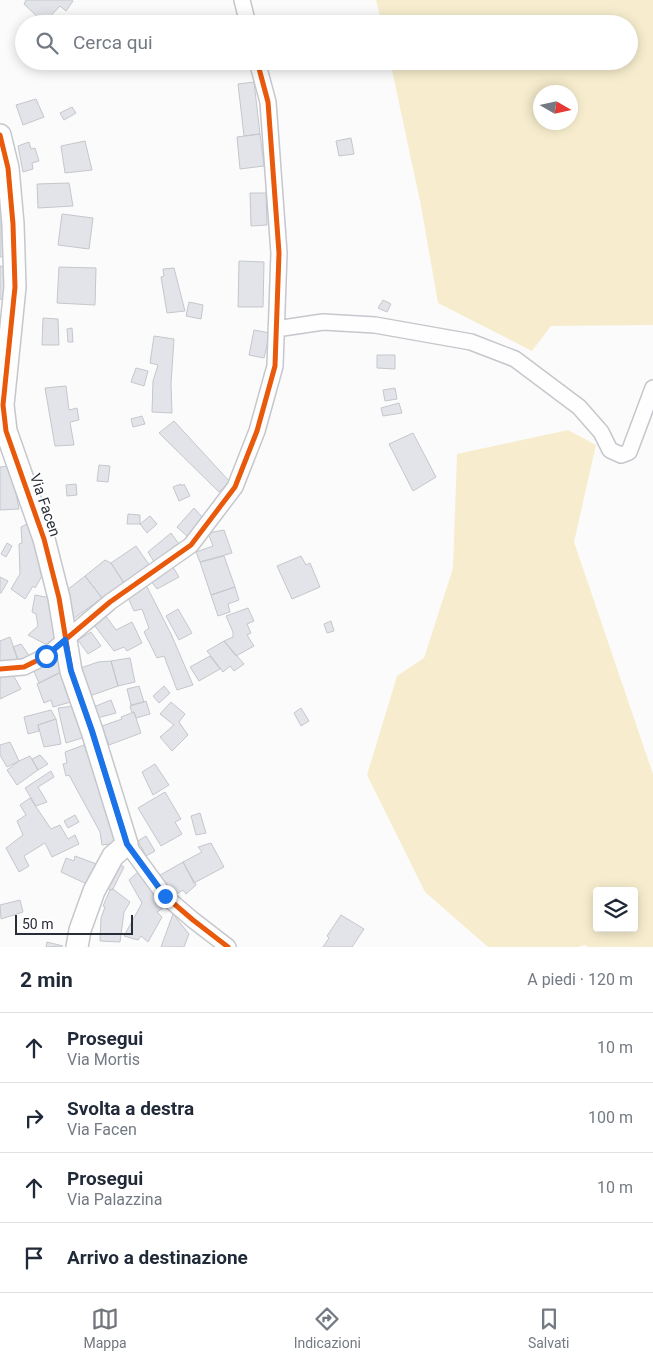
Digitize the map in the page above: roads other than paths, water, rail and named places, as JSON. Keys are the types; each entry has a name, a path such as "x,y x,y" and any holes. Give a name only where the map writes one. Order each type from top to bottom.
{"street":[{"path":"242,0 246,15"},
{"path":"0,669 24,667 46,656 110,602 191,545 235,487 257,432 274,366 280,253 268,102 260,70"},
{"name":"Via Facen","path":"0,134 8,168 13,224 15,287 1,404 6,431 44,539 59,598 71,671 92,731 127,844 165,896 228,947"},
{"path":"276,330 324,322 375,325 471,342 515,359 579,407 601,432 610,450 621,455 629,452 653,388"},
{"path":"77,947 80,930 94,891 113,856 127,844"}]}
